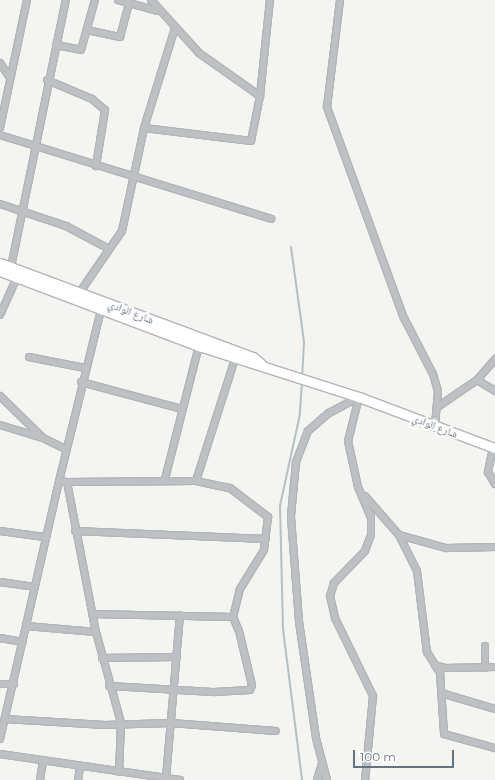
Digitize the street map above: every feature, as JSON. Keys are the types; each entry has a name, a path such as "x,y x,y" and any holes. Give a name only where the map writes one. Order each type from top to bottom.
{"main road":[{"name":"شارع الوادي","path":"0,263 253,357 261,364"},
{"name":"شارع الوادي","path":"0,271 235,359 261,364 294,375 494,448"}],"street":[{"path":"0,128 27,0"},
{"path":"10,267 47,80 66,0"},
{"path":"56,45 81,50 95,0"},
{"path":"118,0 158,11"},
{"path":"151,0 158,11 215,68 260,96"},
{"path":"144,128 249,142 260,96 270,0"},
{"path":"340,0 328,107 403,316 433,374 439,406 435,426"},
{"path":"87,30 120,36 129,3"},
{"path":"80,292 107,248 122,231 144,128 175,28"},
{"path":"0,63 10,78"},
{"path":"47,80 92,99 106,110 96,166"},
{"path":"0,135 133,178 271,219"},
{"path":"0,204 21,209 76,230 107,248"},
{"path":"0,315 17,278"},
{"path":"0,739 14,684 81,382 101,310"},
{"path":"165,479 199,346"},
{"path":"29,357 85,368"},
{"path":"196,481 235,359"},
{"path":"439,406 477,380 495,359"},
{"path":"477,380 495,391"},
{"path":"81,382 182,409"},
{"path":"0,396 43,438"},
{"path":"359,398 348,441 358,487 371,517 370,540 361,556 334,583 330,596 335,618 373,696 366,780"},
{"path":"327,780 322,763 298,621 291,516 295,470 308,431 329,413 359,398"},
{"path":"0,425 43,438 66,449"},
{"path":"494,448 488,472 495,484"},
{"path":"59,481 165,479 196,481 230,488 267,514 264,550 238,595 233,616 241,639 250,690 175,690 109,686"},
{"path":"67,482 96,632 109,686 121,723 119,772"},
{"path":"358,487 399,535 419,578 420,619 433,664 440,671 444,734 495,748"},
{"path":"0,531 46,537"},
{"path":"76,531 266,539"},
{"path":"399,535 446,548 495,548"},
{"path":"0,582 35,587"},
{"path":"92,614 233,616"},
{"path":"166,778 175,690 180,616"},
{"path":"26,626 96,632"},
{"path":"0,638 23,642"},
{"path":"485,646 485,668"},
{"path":"102,658 177,657"},
{"path":"433,664 445,668 495,667"},
{"path":"0,684 14,684"},
{"path":"442,693 495,709"},
{"path":"5,719 105,725 121,723 171,723 276,730"},
{"path":"0,754 43,762 177,780"},
{"path":"40,780 43,762"},
{"path":"317,780 322,763"},
{"path":"78,780 80,767"}],"waterway":[{"path":"291,247 304,342 302,375"},
{"path":"302,382 300,414 280,506 283,629 302,780"}]}
